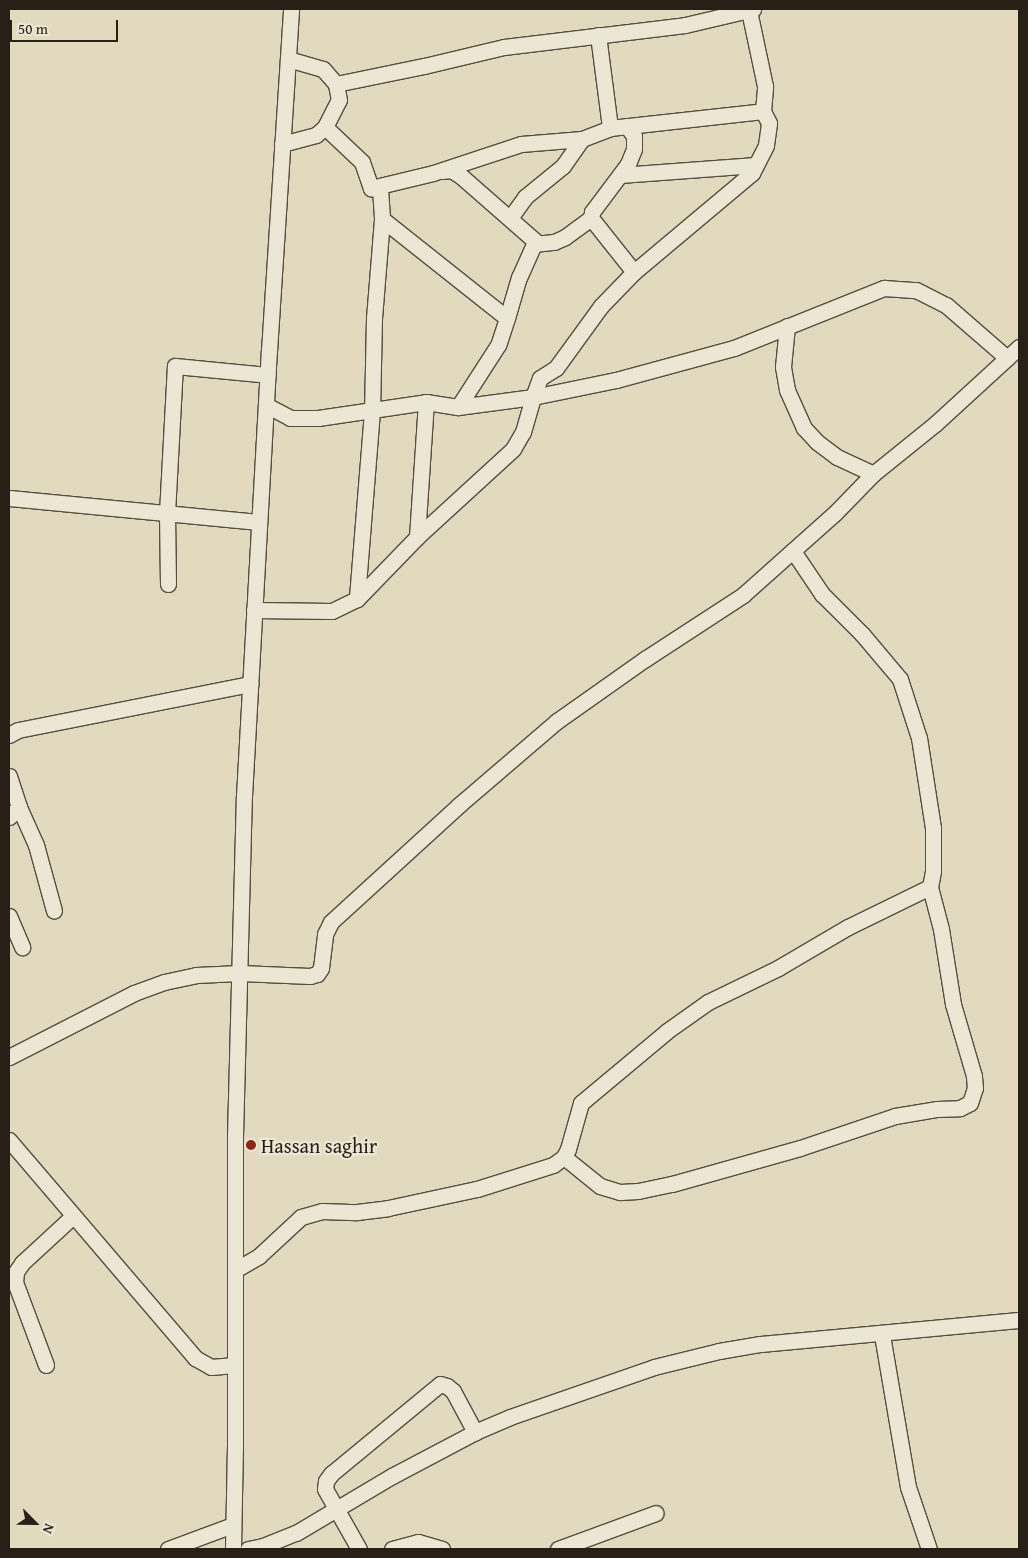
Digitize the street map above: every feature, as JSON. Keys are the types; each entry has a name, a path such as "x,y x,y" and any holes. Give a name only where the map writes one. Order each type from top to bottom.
{"street":[{"path":"291,9 244,796 236,1136 233,1549 247,1549 281,1540 392,1476 475,1432 510,1417 654,1367 718,1351 760,1344 882,1335 1019,1320"},
{"path":"254,610 332,611 357,598 418,537 513,449 523,432 540,378 556,368 601,306 634,272 726,197 752,173 766,145 769,123 763,111 764,86 751,10 685,25 504,47 336,84"},
{"path":"598,35 610,128"},
{"path":"282,144 316,135 325,128 339,100 336,84 323,69 288,59"},
{"path":"433,173 521,144 582,139 610,128 763,111"},
{"path":"534,244 554,242 565,237 591,218 592,212 628,164 634,149 634,136 627,126"},
{"path":"325,128 362,162 371,188"},
{"path":"510,218 525,197 563,166 582,139"},
{"path":"620,175 756,165"},
{"path":"371,188 451,170 534,240 534,244 519,277 498,345 458,407"},
{"path":"357,598 372,411 374,318 382,219 380,189 371,188"},
{"path":"591,218 634,272"},
{"path":"382,219 506,318"},
{"path":"266,405 290,418 318,418 426,402 458,407 533,396 616,380 734,348 884,288 916,290 946,305 1007,358"},
{"path":"787,326 783,367 787,390 804,428 817,442 837,457 873,474"},
{"path":"9,1057 134,993 164,982 196,975 240,973 310,976 316,974 321,968 325,934 331,922 459,805 557,721 645,659 743,595 835,513 873,474 935,424 1019,346"},
{"path":"168,584 167,513 175,366 268,376"},
{"path":"418,537 426,402"},
{"path":"9,498 259,522"},
{"path":"564,1157 600,1186 620,1192 638,1191 672,1184 800,1148 895,1116 936,1109 960,1108 970,1103 975,1088 974,1076 953,1004 941,929 930,887 933,871 934,828 919,738 900,679 862,634 822,594 793,551"},
{"path":"9,734 18,730 250,684"},
{"path":"9,778 14,812 36,845 54,911"},
{"path":"235,1270 258,1256 301,1217 322,1211 357,1212 388,1208 477,1189 553,1165 564,1157 572,1137 581,1103 667,1031 708,1002 778,968 856,923 930,887"},
{"path":"9,916 22,947"},
{"path":"12,1152 73,1216 195,1358 211,1367 235,1365"},
{"path":"46,1365 15,1282 16,1272 22,1262 73,1216"},
{"path":"882,1335 908,1487 929,1549"},
{"path":"359,1549 335,1510 325,1489 326,1481 331,1474 440,1384 447,1386 453,1391 475,1432"},
{"path":"558,1549 656,1513"},
{"path":"168,1549 233,1525"},
{"path":"392,1549 418,1542 442,1549"}],"place":[{"name":"Hassan saghir","path":"251,1145"}]}
